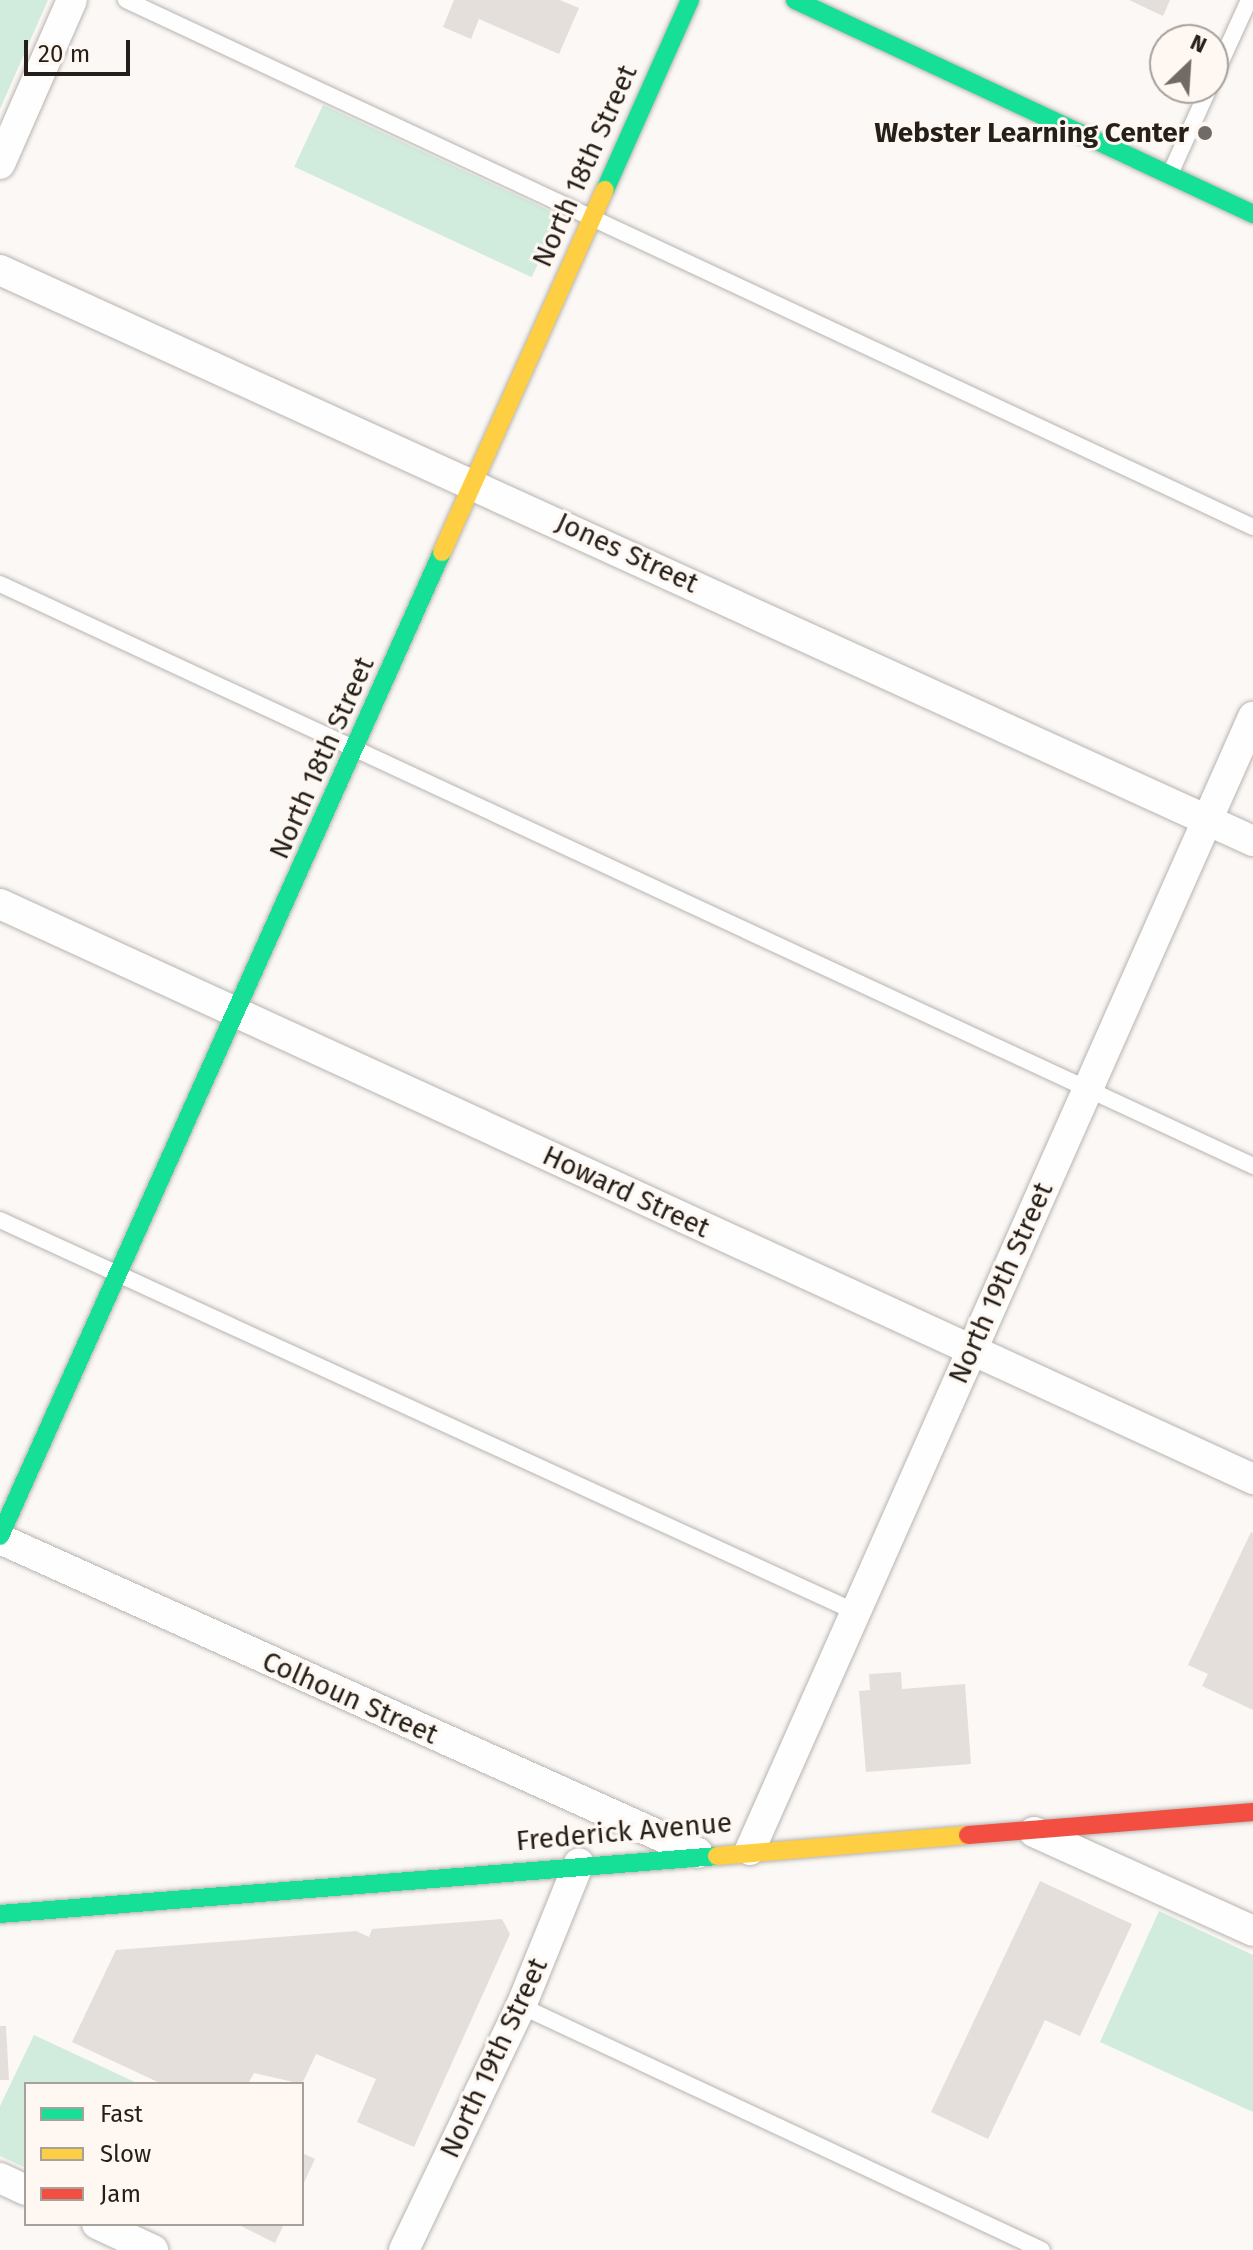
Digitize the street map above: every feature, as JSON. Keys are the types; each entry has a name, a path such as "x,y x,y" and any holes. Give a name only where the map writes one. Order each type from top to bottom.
{"street":[{"path":"0,164 72,0"},
{"name":"North 18th Street","path":"0,1538 476,484 690,0"},
{"path":"795,0 1253,214"},
{"name":"Jones Street","path":"0,270 476,484 1253,841"},
{"name":"North 19th Street","path":"750,1850 1253,717"},
{"name":"Howard Street","path":"0,904 1253,1479"},
{"name":"Colhoun Street","path":"0,1538 702,1855"},
{"name":"Frederick Avenue","path":"0,1914 579,1863 1253,1812"},
{"path":"1033,1831 1253,1931"},
{"name":"North 19th Street","path":"404,2250 521,2006 579,1863"},
{"path":"0,2178 24,2189"},
{"path":"98,2234 153,2250"}],"lane":[{"path":"126,0 1253,527"},
{"path":"1229,44 1249,0"},
{"path":"1169,175 1202,104"},
{"path":"0,584 1253,1166"},
{"path":"0,1220 856,1612"},
{"path":"521,2006 1042,2250"}],"green space":[{"path":"0,0 48,0 0,109"},
{"path":"323,105 560,216 532,277 294,167"},
{"path":"1159,1911 1253,1955 1253,2112 1100,2042"},
{"path":"34,2035 135,2082 24,2082 24,2167 0,2156 0,2106"}],"building":[{"path":"454,0 560,0 579,8 559,54 479,19 471,39 443,27"},
{"path":"1129,0 1170,0 1163,16"},
{"path":"1251,1532 1253,1710 1202,1686 1208,1674 1188,1665"},
{"path":"901,1672 902,1689 965,1684 971,1764 866,1772 859,1691 870,1690 869,1674"},
{"path":"1040,1881 1132,1924 1080,2036 1045,2020 988,2139 931,2112"},
{"path":"502,1919 510,1934 414,2147 357,2122 376,2079 316,2054 303,2082 254,2073 249,2082 158,2082 72,2042 116,1950 356,1931 369,1937 372,1929"},
{"path":"0,2026 6,2026 9,2080 0,2080"},
{"path":"304,2154 315,2159 304,2183"},
{"path":"241,2226 283,2226 275,2243"}],"traffic: fast":[{"path":"605,190 690,0"},
{"path":"795,0 1253,214"},
{"path":"0,1536 442,552"},
{"path":"0,1914 717,1856"}],"traffic: slow":[{"path":"442,552 605,190"},
{"path":"717,1856 968,1835"}],"traffic: jam":[{"path":"968,1835 1253,1812"}],"place":[{"name":"Webster Learning Center","path":"1205,133"}]}
